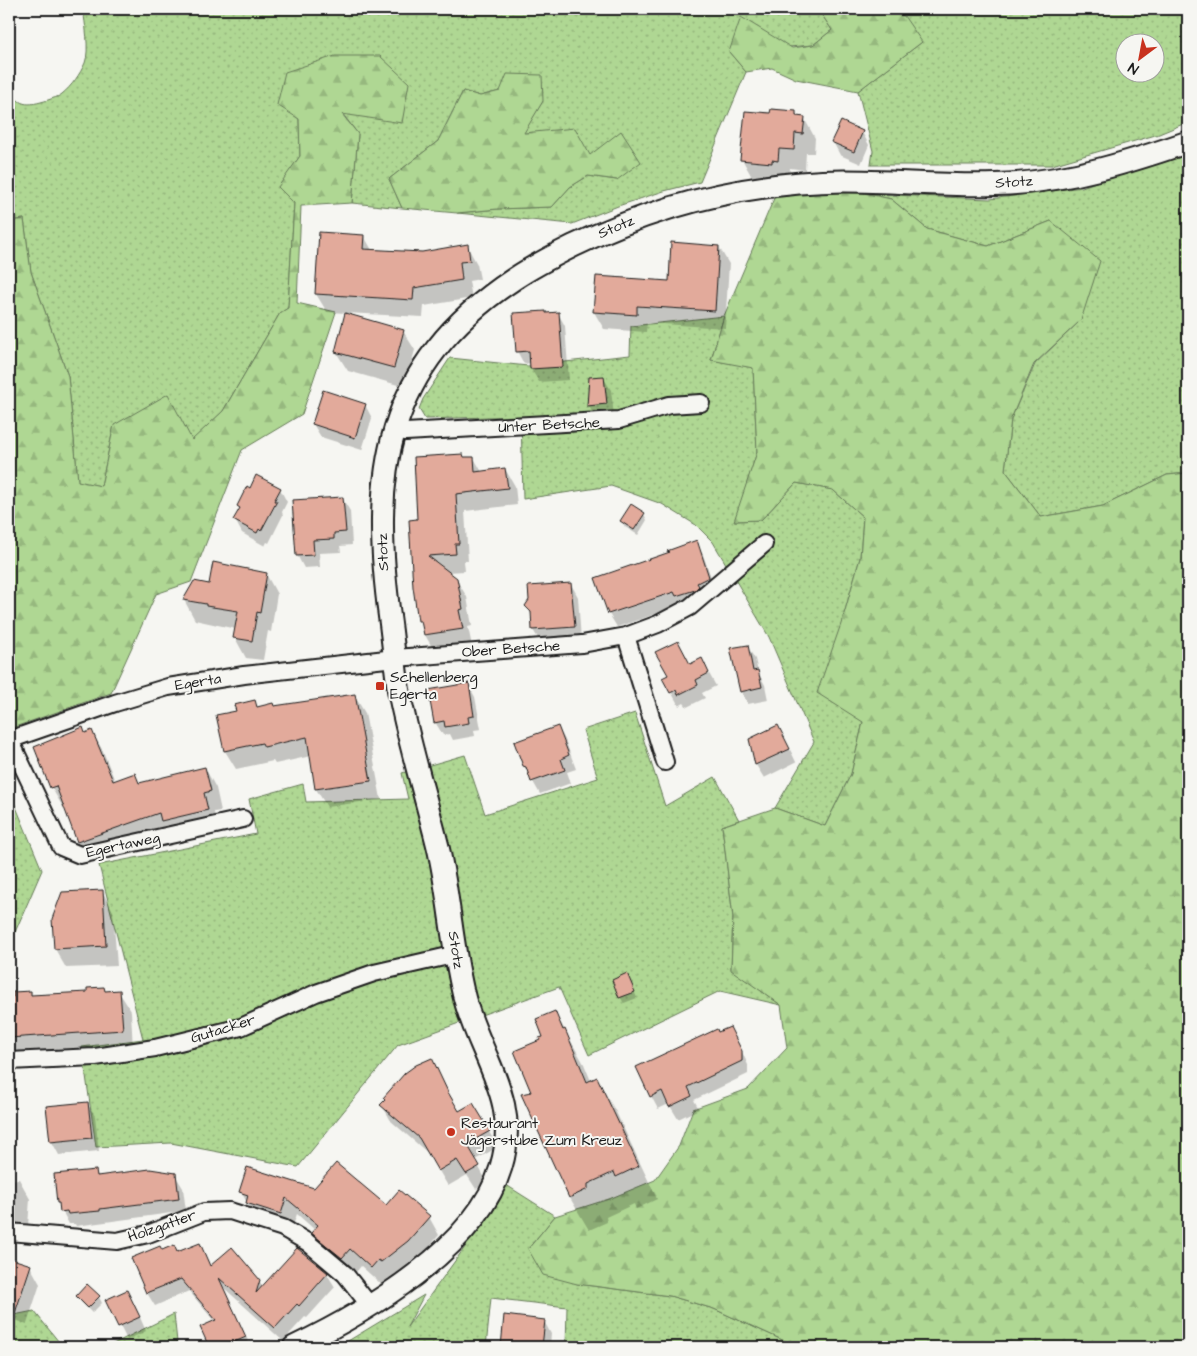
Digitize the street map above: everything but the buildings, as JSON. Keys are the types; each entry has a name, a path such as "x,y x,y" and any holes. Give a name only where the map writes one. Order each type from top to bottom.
{"street":[{"name":"Stotz","path":"294,1347 370,1307 444,1250 466,1227 483,1205 500,1172 505,1150 506,1115 499,1085 467,1005 461,980 445,877 406,725 398,685 383,572 382,505 386,464 394,430 401,411 429,357 453,328 490,296 543,261 602,232 634,219 679,205 731,192 787,184 843,181 955,185 1012,184 1086,173 1140,159 1188,142"},
{"name":"Unter Betsche","path":"394,430 406,432 619,420 669,405 701,403"},
{"name":"Ober Betsche","path":"395,658 582,644 626,636 658,624 690,607 764,544"},
{"path":"626,636 665,762"},
{"name":"Egerta","path":"9,740 115,703 168,687 244,675 395,658"},
{"name":"Egertaweg","path":"9,740 61,847 80,855 243,819"},
{"name":"Gutacker","path":"9,1060 95,1056 154,1048 241,1027 316,993 374,973 457,954"},
{"name":"Holzgatter","path":"9,1232 117,1241 148,1234 204,1212 230,1211 283,1228 307,1242 345,1274 370,1307"}],"green space":[{"path":"83,9 818,9 832,30 813,45 729,52 746,72 700,182 618,206 572,224 457,213 552,207 570,187 588,176 617,180 589,155 523,133 543,101 500,91 480,96 463,91 438,141 389,179 402,208 352,203 358,134 342,113 409,83 299,119 300,156 279,187 294,203 288,308 280,313 223,411 192,441 114,425 101,486 78,482 68,376 31,272 24,219 9,221 9,85 16,98 29,104 58,97 69,87 81,71 86,58 87,36"},
{"path":"818,9 875,9 904,16 922,42 858,91 796,79 772,68 746,72 729,52 741,17 792,48 813,45 832,30"},
{"path":"875,9 1188,9 1188,122 1159,134 1052,165 871,165 873,151 858,91 922,42"},
{"path":"335,56 380,56 409,83 402,123 342,114 358,134 352,203 301,206 297,303 336,312 302,414 242,450 191,582 156,594 111,693 9,729 9,221 24,219 31,272 68,376 78,481 101,486 114,425 168,394 192,440 223,411 280,313 288,308 294,203 278,187 300,156 299,119 277,105 285,72"},
{"path":"507,74 542,75 543,101 524,133 575,128 590,155 621,131 641,162 617,180 588,176 570,187 552,207 457,213 402,208 389,179 438,141 463,91 480,96 500,91"},
{"path":"1188,149 1188,473 1167,475 1103,506 1041,517 1005,470 1011,419 1035,364 1081,320 1051,221 988,246 927,229 891,199 867,194 990,199 1082,187"},
{"path":"841,188 891,199 927,229 988,246 1051,221 1100,261 1081,320 1034,364 1011,419 1005,470 1041,517 1103,506 1167,475 1188,473 1188,1347 798,1347 714,1309 670,1296 577,1284 543,1275 528,1249 555,1216 609,1199 655,1180 679,1146 693,1109 748,1089 787,1048 781,1005 731,970 733,917 722,826 775,808 825,826 851,774 863,722 817,693 842,621 860,558 863,517 833,490 796,483 761,520 734,521 757,452 753,368 711,360 724,316 775,196"},
{"path":"724,316 711,360 753,367 757,452 735,521 761,520 796,483 833,490 863,517 860,558 842,621 863,722 851,774 825,826 775,808 814,742 769,637 713,542 696,525 662,504 611,486 523,499 521,416 425,419 419,409 423,399 450,358 528,366 630,355 631,326"},
{"path":"635,713 665,806 715,777 739,820 722,826 733,917 731,969 781,1005 720,991 589,1055 559,987 398,1045 298,1167 171,1143 96,1147 82,1047 143,1039 99,865 256,834 249,799 303,784 306,802 408,799 402,773 465,755 485,814 598,778 583,730"},
{"path":"9,790 42,870 9,946"},
{"path":"503,1183 555,1216 528,1249 577,1284 670,1296 714,1309 798,1347 566,1347 567,1307 491,1298 486,1347 338,1347 424,1295 407,1327 492,1210"},
{"path":"34,1311 63,1347 9,1347 9,1316"},
{"path":"174,1314 177,1342 165,1347 107,1347"}],"place":[{"name":"Schellenberg Egerta","path":"380,686"},
{"name":"Restaurant Jägerstube Zum Kreuz","path":"451,1132"}]}
